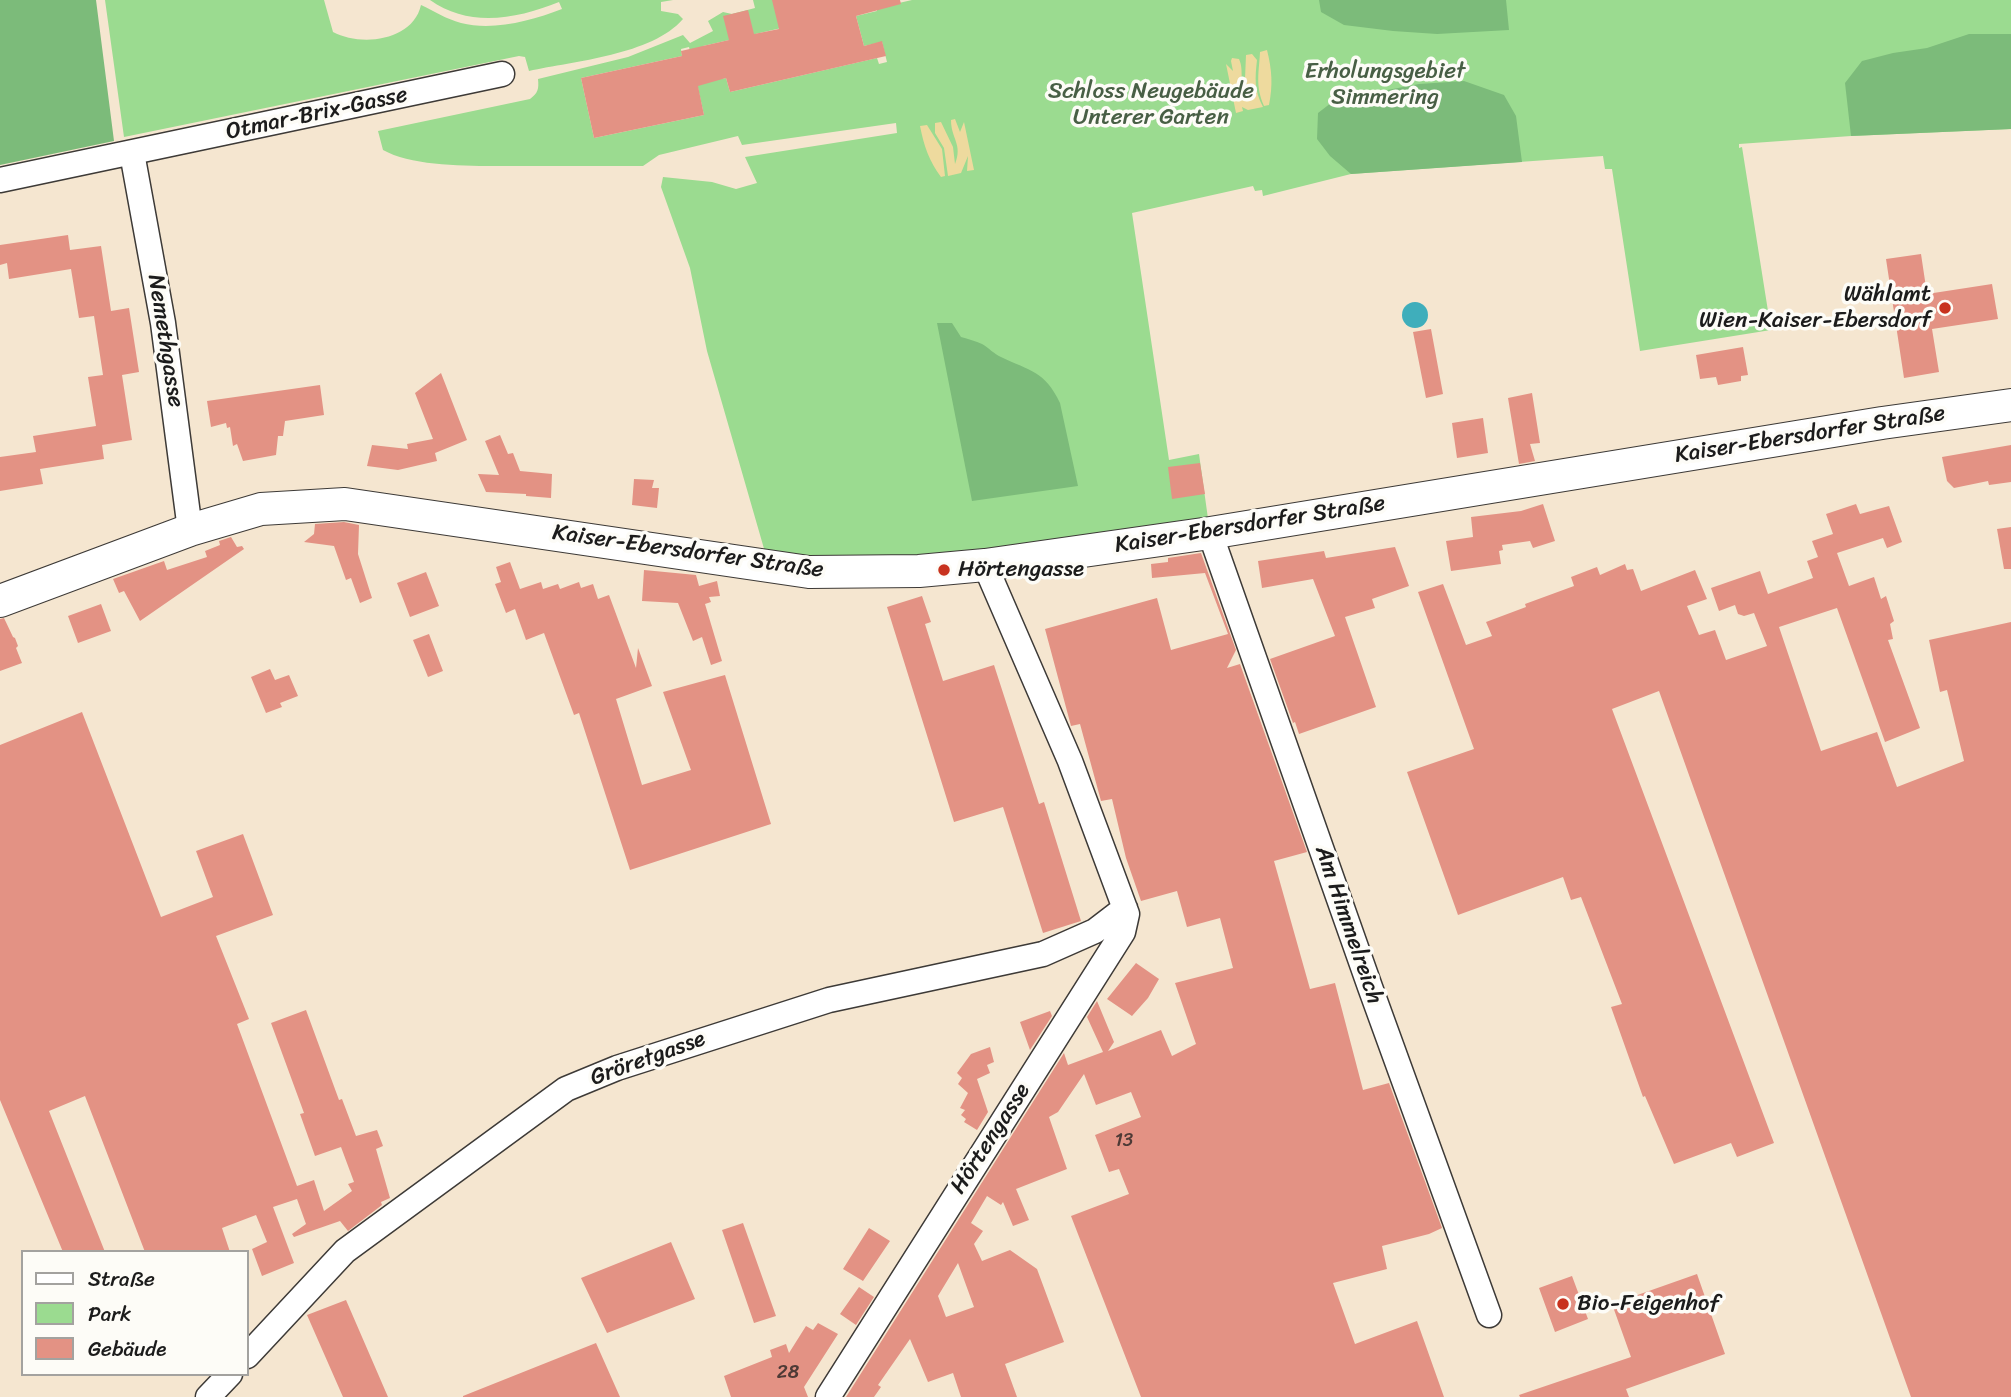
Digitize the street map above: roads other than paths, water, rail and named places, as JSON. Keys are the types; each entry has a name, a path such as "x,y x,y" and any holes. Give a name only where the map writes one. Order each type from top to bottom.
{"main road":[{"name":"Kaiser-Ebersdorfer Straße","path":"0,601 190,530 271,507 345,504 809,572 905,572 985,565 1210,533 1882,423 2011,405"}],"street":[{"name":"Otmar-Brix-Gasse","path":"0,180 502,74"},
{"name":"Nemethgasse","path":"132,153 163,323 190,530"},
{"name":"Am Himmelreich","path":"1210,533 1489,1315"},
{"path":"985,565 1070,761 1125,908"},
{"name":"Gröretgasse","path":"248,1355 345,1251 566,1089 617,1068 829,1000 1043,954 1095,931 1125,908"},
{"name":"Hörtengasse","path":"828,1397 1123,932 1127,914 1125,908"},
{"path":"208,1397 228,1376"}],"water":[{"path":"1415,302 1424,306 1428,315 1424,324 1415,328 1406,324 1402,315 1406,306"}],"place":[{"name":"Wählamt Wien-Kaiser-Ebersdorf","path":"1945,308"},
{"name":"Hörtengasse","path":"944,570"},
{"name":"Bio-Feigenhof","path":"1563,1304"}],"park label":[{"name":"Erholungsgebiet Simmering","path":"1385,85"},
{"name":"Schloss Neugebäude Unterer Garten","path":"1151,105"}]}
